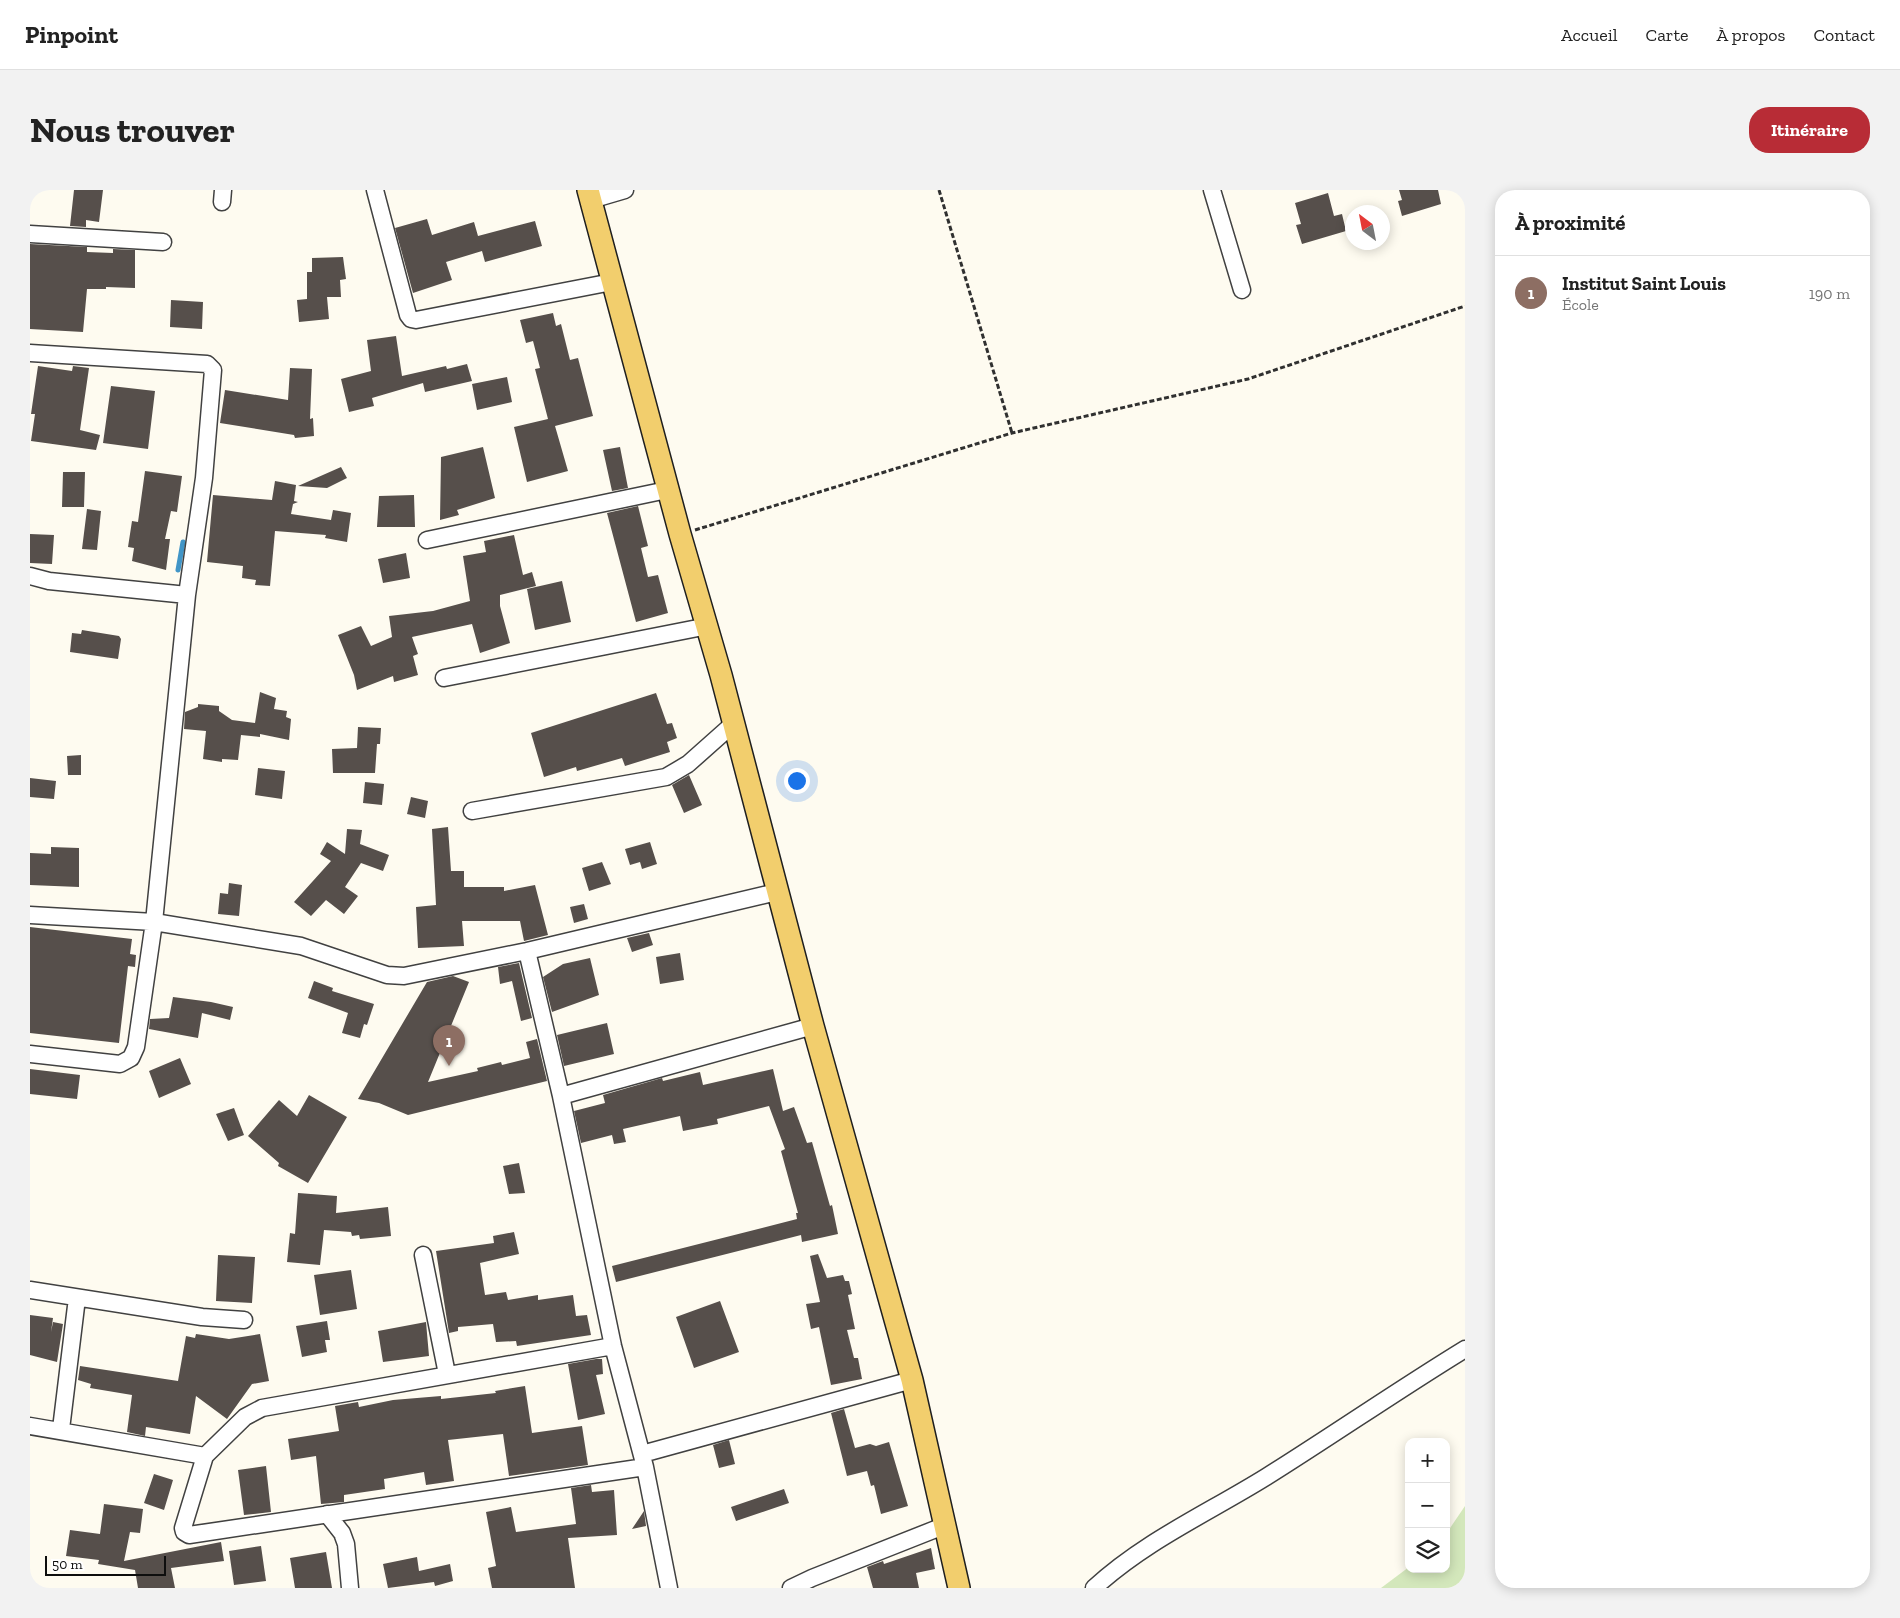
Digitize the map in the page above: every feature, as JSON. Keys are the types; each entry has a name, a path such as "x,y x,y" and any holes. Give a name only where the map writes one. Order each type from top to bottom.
{"main road":[{"path":"589,195 667,490 708,626 813,1026 912,1380 959,1588"}],"street":[{"path":"375,190 408,315 411,319 416,320 612,282"},
{"path":"589,195 625,190"},
{"path":"1212,190 1242,290"},
{"path":"30,234 163,242"},
{"path":"30,353 211,366 213,370 204,478 188,595 154,922 136,1047 131,1058 120,1064 30,1054"},
{"path":"427,540 667,490"},
{"path":"30,576 49,581 188,595"},
{"path":"444,678 708,626"},
{"path":"472,812 666,777 688,764 733,724"},
{"path":"30,914 154,922 302,946 387,975 420,974 527,951 777,892"},
{"path":"527,951 561,1096 614,1346 644,1460 669,1588"},
{"path":"561,1096 813,1026"},
{"path":"423,1255 447,1374"},
{"path":"30,1290 202,1317 244,1320"},
{"path":"60,1429 77,1298"},
{"path":"614,1346 262,1408 245,1417 205,1456 183,1528 184,1532 189,1535 327,1514 644,1460 912,1380"},
{"path":"1094,1588 1146,1547 1266,1477 1382,1400 1465,1349"},
{"path":"30,1426 60,1429 205,1456"},
{"path":"327,1514 342,1534 346,1544 350,1588"},
{"path":"792,1588 812,1578 946,1525"}],"path":[{"path":"939,190 1012,433"},
{"path":"680,534 1012,433 1248,379 1465,306"}],"green space":[{"path":"1465,1506 1465,1588 1381,1588 1405,1570 1405,1573 1450,1573 1450,1528"}],"building":[{"path":"74,190 103,190 99,222 86,220 86,227 70,226"},
{"path":"1399,190 1438,190 1441,204 1402,216 1398,201 1402,200"},
{"path":"1328,193 1334,216 1342,214 1345,231 1302,244 1296,225 1301,224 1295,203"},
{"path":"427,219 432,235 474,222 478,236 535,221 542,246 485,262 482,251 446,262 452,280 413,293 395,228"},
{"path":"30,244 87,247 87,252 113,253 113,249 135,250 135,288 106,287 106,289 87,289 83,332 30,329"},
{"path":"343,257 346,279 340,280 341,297 327,297 329,319 299,322 297,300 307,299 307,272 312,272 312,258"},
{"path":"171,300 203,302 202,329 170,327"},
{"path":"553,313 556,326 561,324 570,360 578,358 593,416 555,426 568,471 527,482 514,427 548,419 535,369 540,368 533,341 526,343 520,320"},
{"path":"396,336 402,376 446,366 447,369 467,364 472,381 425,392 423,383 372,398 374,406 349,412 341,379 371,371 367,340"},
{"path":"38,366 72,371 73,366 89,368 80,430 100,435 96,450 31,441 35,414 31,414"},
{"path":"290,368 312,369 310,419 313,418 314,436 295,438 294,435 220,423 225,390 288,400"},
{"path":"507,377 512,402 477,410 472,384"},
{"path":"111,386 155,391 148,449 103,443"},
{"path":"483,447 495,498 457,510 459,515 440,520 441,457"},
{"path":"620,447 628,488 612,491 603,450"},
{"path":"341,467 347,478 327,488 298,486"},
{"path":"145,471 182,476 177,512 171,511 165,539 170,539 166,570 132,561 134,548 128,547 132,521 138,522"},
{"path":"63,472 85,472 84,507 62,507"},
{"path":"275,481 296,485 294,501 298,502 293,504 291,514 331,520 333,510 351,513 347,542 325,538 326,535 275,531 270,586 255,585 256,580 242,578 243,566 207,562 213,495 272,500"},
{"path":"414,495 415,527 377,527 379,496"},
{"path":"638,506 648,546 641,548 648,577 658,575 668,613 636,622 607,513"},
{"path":"87,509 101,511 97,550 82,549"},
{"path":"30,534 54,535 52,564 30,563"},
{"path":"514,535 523,575 532,572 536,586 500,595 500,606 510,643 480,653 472,624 412,637 418,654 413,656 418,675 394,682 393,676 357,690 354,675 338,635 361,626 371,646 392,637 389,616 433,611 470,601 463,556 486,552 484,541"},
{"path":"406,553 410,578 383,583 378,559"},
{"path":"562,581 571,622 535,630 527,589"},
{"path":"82,630 119,636 121,639 118,659 70,652 72,633 81,634"},
{"path":"260,692 276,698 274,709 287,711 286,717 291,719 289,740 260,734 260,737 241,735 238,760 222,759 222,762 203,759 206,731 184,729 185,712 198,707 198,704 219,706 219,711 232,720 255,723"},
{"path":"656,693 667,724 672,723 677,738 667,742 670,752 625,766 622,758 577,771 576,767 544,777 531,733"},
{"path":"358,727 381,728 380,744 377,744 375,773 333,773 332,749 357,748"},
{"path":"81,755 81,775 68,775 67,756"},
{"path":"258,768 285,771 282,799 255,795"},
{"path":"689,775 702,805 684,813 672,785"},
{"path":"30,778 56,781 54,799 30,797"},
{"path":"365,782 384,784 382,805 363,803"},
{"path":"411,797 428,801 425,818 407,814"},
{"path":"448,827 451,871 464,871 464,887 504,887 504,891 535,885 548,935 524,941 520,921 462,921 464,946 418,948 416,907 436,905 432,829"},
{"path":"347,829 362,830 360,844 389,855 383,871 361,863 345,887 358,896 344,914 326,900 311,916 294,902 331,861 320,854 327,842 345,854"},
{"path":"650,842 657,864 642,869 640,862 630,865 625,849"},
{"path":"51,847 79,848 79,887 30,885 30,853 51,854"},
{"path":"602,862 611,884 589,891 582,868"},
{"path":"229,883 242,885 239,916 218,914 220,893 228,894"},
{"path":"584,904 588,919 574,923 570,907"},
{"path":"30,927 132,939 130,954 136,955 135,967 128,966 119,1043 30,1033"},
{"path":"649,933 653,945 632,952 627,938"},
{"path":"680,953 684,980 660,984 656,957"},
{"path":"590,958 599,995 552,1012 543,977 563,964"},
{"path":"519,963 532,1018 521,1021 512,981 500,984 498,967"},
{"path":"453,976 469,982 428,1082 478,1071 477,1068 501,1062 502,1065 530,1058 526,1042 537,1039 547,1081 408,1115 379,1103 358,1099 427,982"},
{"path":"314,981 333,988 332,991 374,1004 367,1025 364,1024 360,1038 342,1033 348,1013 308,998"},
{"path":"173,997 233,1007 230,1020 202,1013 198,1038 149,1029 150,1019 169,1018"},
{"path":"607,1023 614,1054 564,1066 557,1035"},
{"path":"180,1058 191,1084 159,1098 149,1071"},
{"path":"30,1069 80,1075 77,1099 30,1094"},
{"path":"773,1069 783,1111 794,1107 807,1143 812,1142 830,1206 832,1205 838,1234 802,1242 801,1235 616,1282 612,1266 797,1219 796,1213 798,1213 781,1151 785,1149 769,1106 717,1119 718,1124 683,1131 680,1116 623,1129 626,1142 614,1144 612,1135 581,1143 574,1111 605,1103 603,1095 662,1078 663,1081 700,1072 703,1085"},
{"path":"309,1095 347,1117 308,1183 278,1166 279,1163 248,1136 279,1100 297,1116"},
{"path":"234,1108 244,1135 228,1141 216,1114"},
{"path":"519,1163 525,1193 509,1194 503,1166"},
{"path":"298,1193 337,1196 336,1213 388,1207 391,1236 360,1239 359,1235 352,1236 351,1232 324,1230 320,1265 287,1262 290,1233 295,1234"},
{"path":"514,1232 519,1254 480,1263 485,1295 506,1292 508,1300 538,1295 538,1300 573,1295 576,1316 587,1315 591,1335 517,1346 516,1341 496,1342 493,1324 458,1327 458,1331 449,1333 436,1251 494,1243 493,1236"},
{"path":"818,1254 827,1278 843,1275 845,1281 849,1281 852,1294 848,1295 855,1329 847,1330 854,1358 858,1358 862,1379 831,1385 819,1327 811,1329 806,1304 820,1302 810,1256"},
{"path":"218,1255 255,1257 252,1303 216,1301"},
{"path":"351,1270 357,1309 320,1315 314,1275"},
{"path":"720,1301 739,1352 694,1368 676,1317"},
{"path":"30,1315 53,1318 51,1332 53,1322 63,1324 57,1362 30,1355"},
{"path":"327,1321 330,1340 325,1340 327,1352 302,1357 296,1326"},
{"path":"426,1322 429,1356 383,1362 378,1331"},
{"path":"196,1334 229,1339 260,1334 269,1381 252,1384 227,1419 196,1396 190,1434 146,1427 145,1436 127,1432 132,1395 90,1388 91,1384 78,1380 80,1366 178,1381 186,1336 195,1338"},
{"path":"602,1359 603,1374 596,1375 605,1414 578,1420 568,1364"},
{"path":"525,1386 532,1433 582,1426 588,1465 509,1476 503,1434 448,1440 454,1481 426,1485 424,1472 384,1479 385,1489 344,1495 344,1502 321,1504 316,1456 291,1460 288,1439 339,1431 335,1406 358,1402 359,1407 393,1400 441,1396 441,1399 496,1393 495,1391"},
{"path":"844,1409 855,1448 870,1444 876,1446 889,1442 908,1506 881,1514 874,1485 871,1486 867,1471 847,1476 831,1413"},
{"path":"729,1440 735,1464 719,1468 713,1445"},
{"path":"266,1466 271,1512 244,1515 238,1470"},
{"path":"154,1474 173,1480 164,1510 144,1503"},
{"path":"591,1485 592,1492 614,1490 617,1535 568,1538 575,1588 492,1588 488,1568 496,1566 486,1512 511,1507 516,1532 576,1524 571,1488"},
{"path":"784,1489 789,1503 736,1521 731,1507"},
{"path":"104,1504 143,1509 140,1533 130,1532 124,1561 221,1542 224,1561 171,1568 175,1588 138,1588 135,1570 98,1564 99,1560 66,1556 70,1530 100,1534"},
{"path":"644,1511 646,1526 632,1529"},
{"path":"261,1546 266,1581 234,1585 229,1551"},
{"path":"931,1548 935,1569 916,1573 919,1588 873,1588 867,1567 883,1561 884,1564"},
{"path":"326,1552 332,1588 295,1588 290,1558"},
{"path":"417,1557 419,1571 450,1564 453,1581 435,1586 434,1582 388,1588 383,1564"}],"waterway":[{"path":"178,570 183,542"}],"place":[{"name":"Institut Saint Louis","path":"449,1066"}]}
